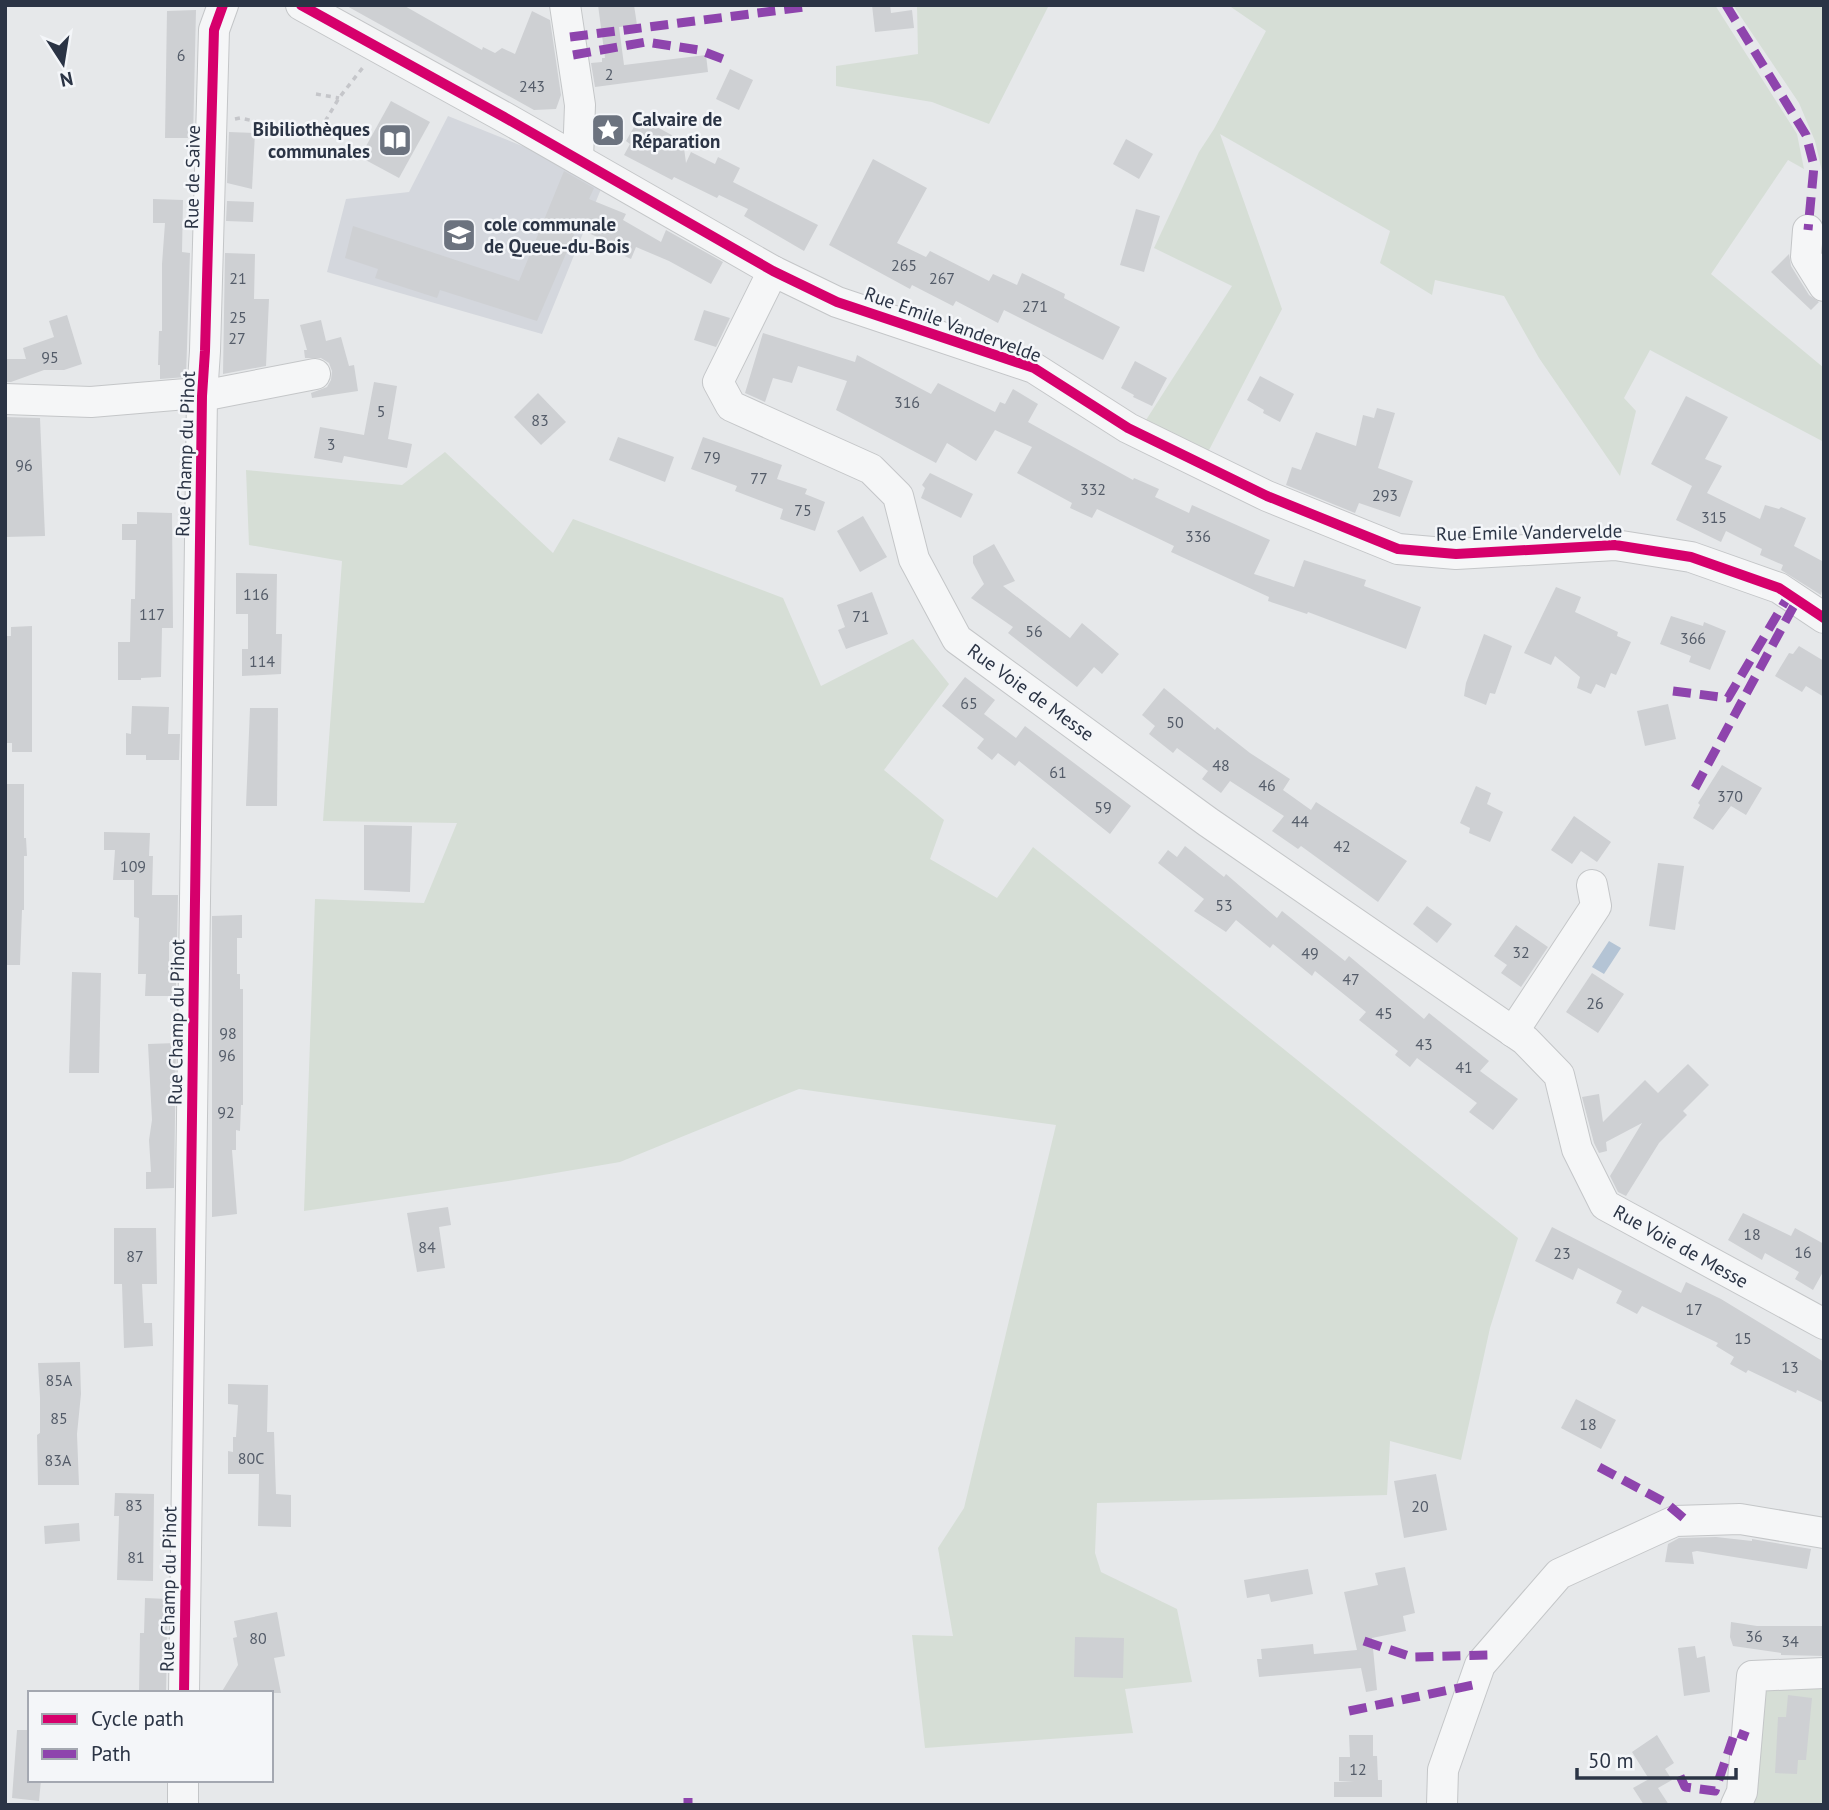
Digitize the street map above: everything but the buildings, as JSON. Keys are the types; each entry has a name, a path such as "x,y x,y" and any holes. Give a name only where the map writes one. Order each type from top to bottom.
{"street":[{"name":"Rue de Saive","path":"205,351 214,30 223,5"},
{"name":"Rue Emile Vandervelde","path":"301,5 773,271 837,302 1034,368 1128,428 1267,496 1398,549 1456,554 1615,545 1691,557 1779,588 1824,618"},
{"path":"565,5 580,105 578,159"},
{"path":"1808,230 1806,257 1824,286"},
{"name":"Rue Voie de Messe","path":"773,271 718,382 731,406 872,469 898,496 914,559 957,639 1208,822 1525,1040 1559,1075 1577,1149 1605,1205 1824,1324"},
{"name":"Rue Champ du Pihot","path":"184,1691 202,397 205,351"},
{"path":"5,399 91,402 186,394 202,397 315,374"},
{"path":"1513,1032 1596,906 1592,885"},
{"path":"1443,1805 1443,1770 1480,1665 1559,1574 1675,1521 1740,1519 1824,1533"},
{"path":"1736,1805 1742,1793 1752,1676 1824,1673"},
{"path":"183,1782 183,1805"}],"path":[{"path":"211,128 240,118 317,135 339,98 378,48"},
{"path":"316,94 339,98"}],"shaded area":[{"path":"917,5 1049,5 989,124 932,102 836,86 836,66 918,54"},
{"path":"1228,5 1715,5 1797,134 1804,169 1788,160 1711,274 1824,368 1824,442 1650,350 1624,398 1636,411 1620,476 1539,358 1504,296 1435,280 1432,295 1380,263 1390,231 1220,134 1282,309 1208,452 1146,420 1232,286 1154,248 1199,152 1266,31"},
{"path":"1733,5 1824,5 1824,180 1815,141 1799,103"},
{"name":"cole communale de Queue-du-Bois","path":"448,116 564,163 601,189 542,334 327,272 346,199 409,192"},
{"path":"445,452 553,553 573,519 783,598 821,686 913,639 949,684 884,770 944,820 930,859 997,898 1033,847 1518,1238 1490,1328 1461,1460 1390,1441 1387,1495 1097,1503 1095,1553 1101,1572 1177,1609 1192,1682 1125,1689 1133,1733 925,1748 912,1635 953,1636 938,1548 964,1508 1056,1125 799,1089 620,1162 304,1211 315,899 424,903 457,823 323,821 342,561 249,545 246,470 402,485"},
{"path":"1768,1684 1824,1684 1824,1805 1751,1805 1751,1705"}],"water":[{"path":"1609,941 1621,948 1604,974 1592,967"}],"marked path":[{"path":"1726,5 1806,135 1814,166 1808,230"},
{"path":"570,37 805,7"},
{"path":"573,55 646,42 699,50 731,62"},
{"path":"1673,691 1728,698 1789,595"},
{"path":"1695,788 1797,600"},
{"path":"1599,1467 1666,1503 1687,1521"},
{"path":"1364,1641 1412,1657 1489,1655"},
{"path":"1349,1711 1473,1685"},
{"path":"1680,1776 1685,1787 1715,1791 1735,1732 1748,1737"},
{"path":"688,1798 688,1805"}],"cycle path":[{"path":"184,1691 202,396 214,30 223,5"},
{"path":"301,5 773,271 837,302 1034,368 1128,428 1267,496 1398,549 1456,554 1615,545 1691,557 1779,588 1824,618"}],"place":[{"name":"Calvaire de Réparation","path":"608,130"},
{"name":"Bibiliothèques communales","path":"395,140"},
{"name":"cole communale de Queue-du-Bois","path":"459,235"}]}
